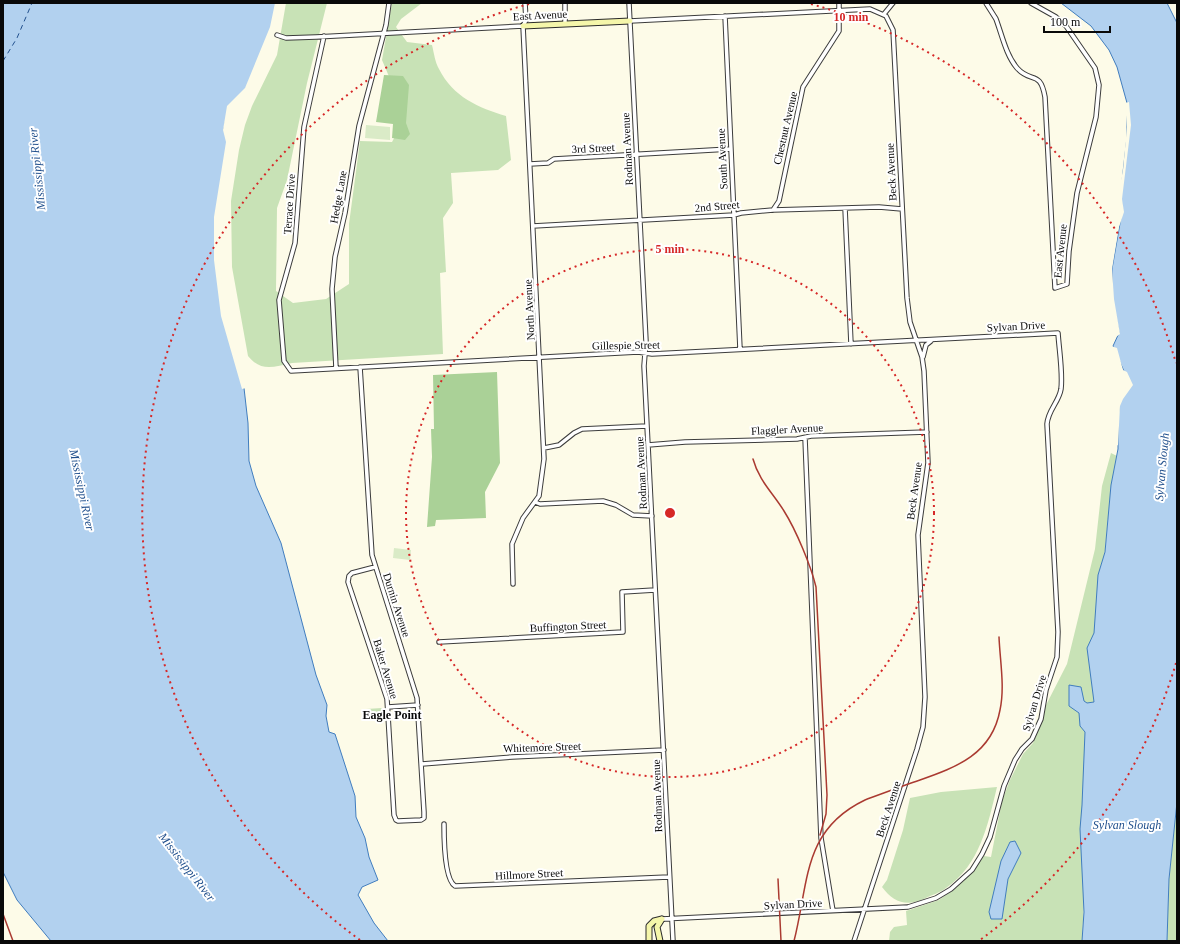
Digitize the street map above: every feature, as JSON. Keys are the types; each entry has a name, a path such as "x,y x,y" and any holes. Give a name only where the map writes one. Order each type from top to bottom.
{"street":[{"name":"Hedge Lane","path":"336,368 332,289 335,257 345,213 359,126 384,33 389,3"},
{"name":"North Avenue","path":"513,584 512,544 523,518 539,496 542,483 544,448 523,26 526,20 525,3"},
{"path":"565,3 565,23"},
{"name":"Rodman Avenue","path":"629,3 640,220 647,426 673,941"},
{"name":"Chestnut Avenue","path":"773,210 779,201 804,87 837,35 840,23 839,3"},
{"path":"884,14 893,3"},
{"name":"East Avenue","path":"986,3 995,18 1015,64 1025,74 1036,77 1043,85 1045,97 1055,288 1067,284 1069,251 1077,193 1096,117 1100,98 1100,85 1095,68 1066,26 1056,17 1032,3"},
{"name":"East Avenue","path":"278,35 286,38 870,9 884,14"},
{"name":"Beck Avenue","path":"854,941 917,749 923,727 925,697 918,535 928,473 923,364 908,314 893,30 889,20 884,14"},
{"name":"South Avenue","path":"725,16 740,349"},
{"name":"Terrace Drive","path":"291,372 284,361 279,300 296,243 304,127 324,36"},
{"name":"3rd Street","path":"530,164 548,163 554,159 730,149"},
{"name":"2nd Street","path":"533,226 734,215 773,210 879,207 902,209"},
{"path":"845,208 851,344"},
{"name":"Sylvan Drive","path":"662,919 833,912 908,907 936,898 959,883 978,862 990,837 1001,794 1015,760 1022,749 1032,739 1040,719 1046,690 1057,657 1058,632 1047,424 1048,416 1059,398 1061,388 1058,333 916,341"},
{"path":"923,364 924,348 927,343 932,340"},
{"name":"Gillespie Street","path":"291,372 336,368 540,357 916,341"},
{"name":"Durnin Avenue","path":"360,367 370,545 375,566 413,684 418,705 424,818 421,820 396,820"},
{"path":"544,448 559,445 574,433 582,429 647,426"},
{"name":"Flaggler Avenue","path":"648,445 685,442 927,432"},
{"path":"805,438 821,838 833,912"},
{"path":"535,502 540,504 607,501 633,516 652,516"},
{"name":"Baker Avenue","path":"375,566 352,573 348,580 388,707 394,815 396,820"},
{"name":"Buffington Street","path":"439,642 623,632 622,592 655,590"},
{"path":"388,707 418,705"},
{"name":"Whitemore Street","path":"422,764 512,757 664,750"},
{"name":"Hillmore Street","path":"444,824 448,874 451,883 455,886 669,877"},
{"path":"649,941 649,926 654,921 662,919"},
{"path":"660,941 657,927 662,919"}],"green space":[{"path":"286,3 327,3 307,83 287,180 277,208 276,291 293,303 326,299 349,284 349,224 360,141 392,142 399,129 396,93 382,60 392,3 422,3 401,19 396,27 407,42 432,45 438,66 445,79 459,94 477,105 506,116 511,160 498,170 451,173 453,203 443,218 446,272 440,273 443,354 292,363 273,367 258,364 248,356 232,267 231,201 239,150 245,125 252,106 277,55"},
{"path":"384,75 403,76 409,85 406,123 410,134 405,140 392,138 393,124 376,122"},
{"path":"366,125 390,127 390,140 365,138"},
{"path":"497,372 500,463 485,492 486,518 436,520 435,526 427,527 432,457 431,429 434,429 433,375"},
{"path":"1111,453 1117,456 1111,492 1105,550 1099,571 1100,586 1082,941 889,941 890,932 894,927 907,925 906,911 939,900 957,887 984,856 991,857 1002,801 1010,780 1023,754 1033,743 1043,719 1045,707 1067,664 1095,549 1102,486"},
{"path":"394,548 411,550 410,560 393,558"},
{"path":"382,708 383,716 367,717 366,709"},
{"path":"997,787 981,843 975,856 958,879 941,891 911,903 900,902 886,892 882,887 887,880 903,830 910,798 941,792"},
{"path":"1177,802 1177,941 1167,941 1169,879"}],"water":[{"name":"Mississippi River","path":"3,3 277,3 273,25 244,93 229,105 224,129 228,145 215,232 222,308 244,388 248,423 249,461 256,486 281,543 316,675 327,705 326,716 329,732 335,734 355,796 356,817 365,838 369,857 378,880 362,887 358,895 374,923 388,941 51,941 17,900 3,872"},
{"name":"Sylvan Slough","path":"1061,3 1167,3 1177,23 1177,802 1169,879 1167,941 1082,941 1084,912 1080,829 1085,732 1080,726 1079,713 1069,706 1069,685 1081,687 1084,701 1087,703 1094,702 1087,648 1094,633 1098,575 1105,552 1111,485 1118,449 1118,416 1120,401 1130,385 1113,346 1119,333 1112,297 1112,269 1122,212 1121,190 1127,137 1127,103 1117,67 1109,50 1091,26"},
{"path":"1015,841 1021,853 1008,879 1002,919 991,919 989,912 1001,861 1010,842"}],"pier":[{"path":"275,3 279,3 274,29 247,92 230,108 226,128 230,147 217,232 224,307 246,388 242,389 221,316 214,260 214,217 226,142 223,130 227,106 245,88 270,27"},
{"path":"1129,102 1131,125 1122,199 1124,212 1119,227 1112,269 1114,299 1120,334 1113,339 1117,333 1110,297 1110,269 1120,212 1119,190 1123,170 1127,127 1125,103"},
{"path":"1111,346 1117,348 1123,370 1127,372 1133,385 1120,406 1118,445 1116,446 1116,416 1118,400 1128,384"}],"ferry route":[{"path":"3,61 17,38 32,3"}],"railway":[{"path":"753,459 759,474 784,511 798,538 814,578 816,587 827,795 826,814 820,835"},
{"path":"794,941 806,879 819,843 829,827 844,812 865,800 934,775 959,764 971,757 989,738 996,725 1000,710 1002,692 999,637"},
{"path":"778,879 781,941"},
{"path":"3,914 13,941"}],"district":[{"name":"Eagle Point","path":"392,715"}]}
